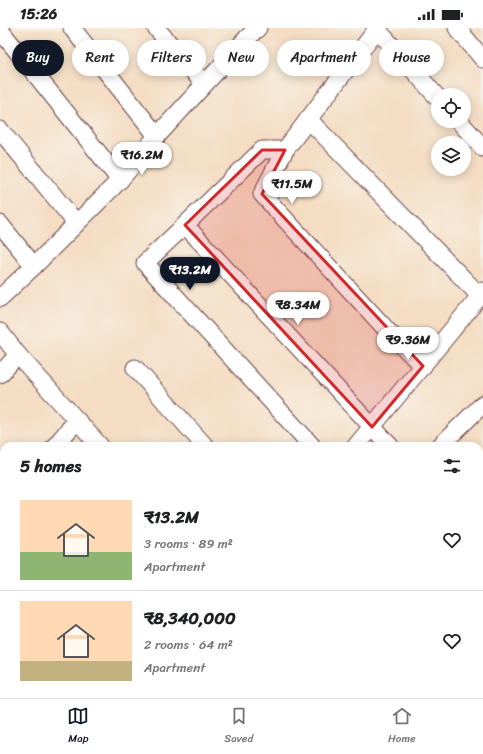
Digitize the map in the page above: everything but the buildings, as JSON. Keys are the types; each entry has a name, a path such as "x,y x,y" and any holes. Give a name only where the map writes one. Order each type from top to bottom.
{"street":[{"path":"72,28 157,136"},
{"path":"156,28 204,84"},
{"path":"423,366 396,340 262,194 284,150 377,28 431,90"},
{"path":"457,28 483,59"},
{"path":"0,30 120,180"},
{"path":"0,298 120,180 248,31"},
{"path":"308,119 482,293 359,442"},
{"path":"465,128 483,148"},
{"path":"0,130 76,223"},
{"path":"284,150 262,150 145,263 308,442"},
{"path":"0,224 34,266"},
{"path":"185,226 386,442"},
{"path":"0,332 18,355 96,442"},
{"path":"0,374 18,355"},
{"path":"135,368 201,442"},
{"path":"444,442 483,404"},
{"path":"58,442 77,420"}],"highlighted area":[{"path":"262,150 285,150 262,194 423,366 372,427 185,225"}]}
